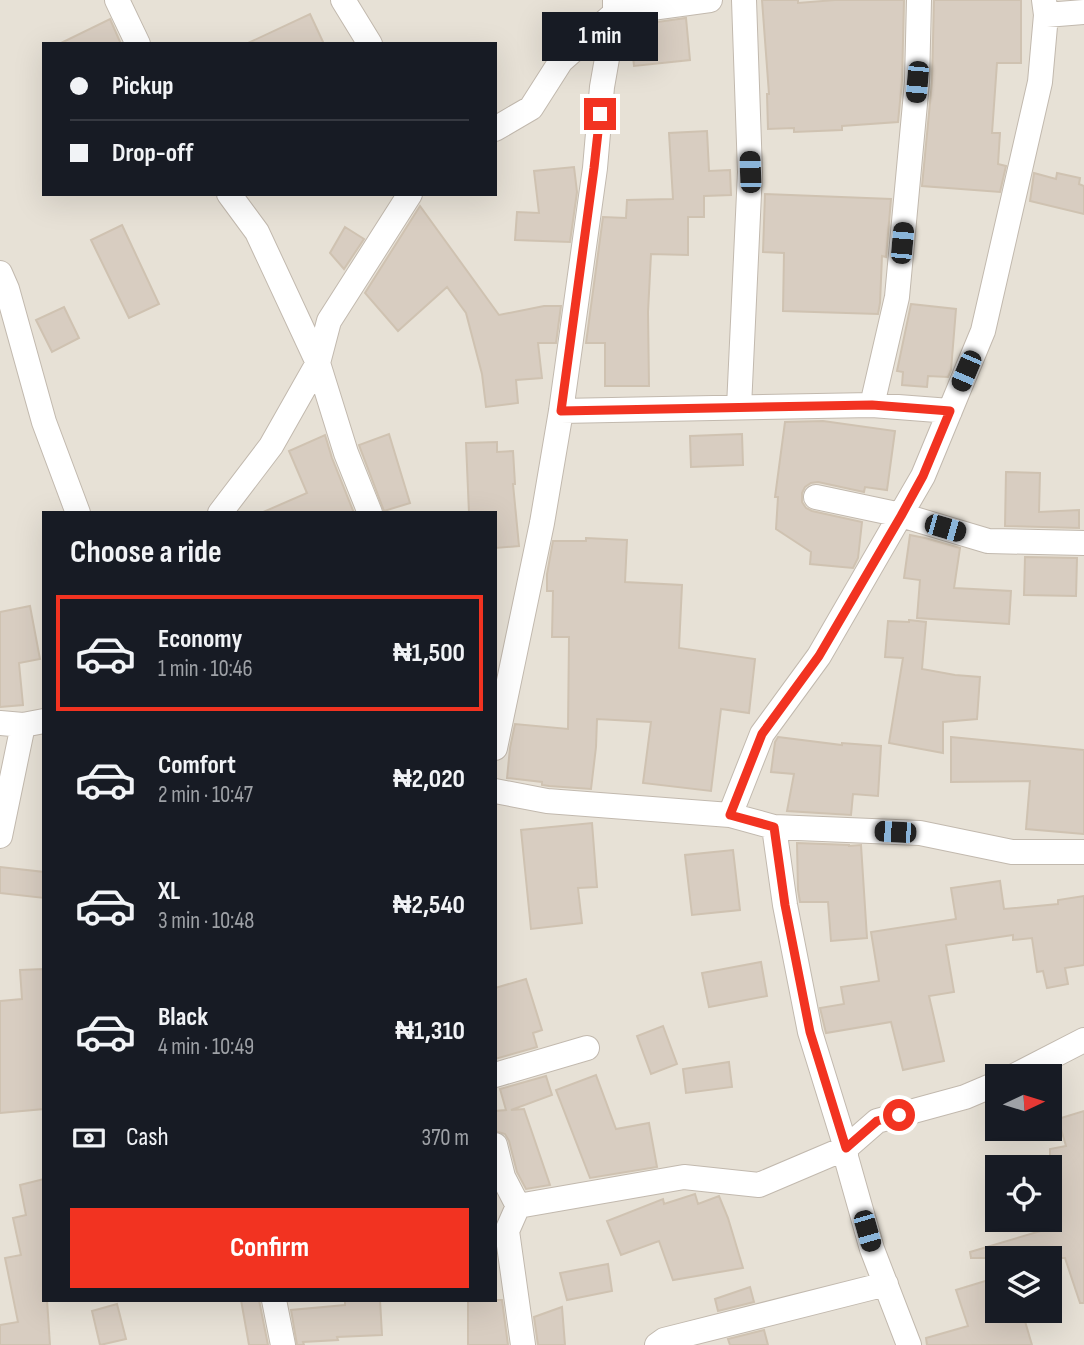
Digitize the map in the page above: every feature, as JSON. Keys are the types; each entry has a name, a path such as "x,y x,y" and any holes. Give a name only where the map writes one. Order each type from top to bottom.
{"street":[{"path":"117,0 137,42"},
{"path":"343,0 369,42"},
{"path":"497,128 531,108 561,61 615,6 710,0"},
{"path":"739,407 750,172 744,0"},
{"path":"872,405 897,297 917,82 919,0"},
{"path":"497,738 542,523 561,411 594,168 602,87 615,6"},
{"path":"730,815 762,734 819,656 923,476 983,331 1040,82 1045,8 1084,12"},
{"path":"230,196 257,232 318,363 346,453 369,511"},
{"path":"222,511 271,446 318,363 329,321 409,196"},
{"path":"0,273 8,289 44,422 77,511"},
{"path":"561,411 872,405 950,411"},
{"path":"816,497 901,516 988,541 1084,543"},
{"path":"0,836 22,723"},
{"path":"497,791 547,802 730,815 774,827 920,833 1012,852 1084,852"},
{"path":"774,827 785,905 810,1032 846,1148 846,1157 872,1249 909,1345"},
{"path":"1037,1064 1084,1040"},
{"path":"497,1074 587,1048"},
{"path":"518,1206 684,1177 759,1185 846,1148 877,1121 965,1097 985,1089"},
{"path":"497,1153 503,1177 518,1206"},
{"path":"518,1206 506,1231 523,1345"},
{"path":"657,1345 664,1340 886,1284"},
{"path":"274,1302 283,1345"}],"shaded area":[{"path":"0,0 1084,0 1084,1345 0,1345"}],"building":[{"path":"762,0 798,0 798,3 904,0 898,122 842,126 842,130 794,132 794,128 768,129 769,94"},
{"path":"934,0 1021,0 1021,63 997,63 992,133 1000,133 998,164 1006,166 1000,192 922,186 932,82"},
{"path":"310,14 323,42 250,42"},
{"path":"686,18 690,60 634,66 631,37 651,35 650,23"},
{"path":"110,19 120,42 63,42"},
{"path":"707,131 709,171 730,170 731,195 704,196 704,217 688,217 688,255 651,254 648,312 649,386 605,386 605,343 586,343 603,217 626,218 627,200 673,199 669,133"},
{"path":"574,167 577,192 570,242 515,240 517,212 539,213 534,171"},
{"path":"1034,173 1056,179 1057,173 1080,178 1079,184 1084,186 1084,214 1030,201"},
{"path":"765,194 891,199 886,257 882,256 878,314 783,311 784,253 763,252"},
{"path":"420,206 499,315 544,306 561,306 556,343 538,343 542,378 516,380 518,403 486,407 482,374 466,313 447,287 398,331 365,293"},
{"path":"122,225 159,304 129,318 91,240"},
{"path":"345,227 364,239 344,269 330,253"},
{"path":"911,304 956,309 951,370 948,377 928,376 927,387 902,385 903,372 897,371"},
{"path":"64,307 79,338 52,352 36,320"},
{"path":"823,421 895,431 887,490 865,487 864,492 818,482 805,487 802,493 802,502 812,511 862,522 858,558 853,568 810,564 811,552 776,529 778,497 775,497 785,422"},
{"path":"389,434 410,503 384,511 359,445"},
{"path":"742,434 743,465 691,467 690,436"},
{"path":"325,435 353,511 266,511 307,493 289,451"},
{"path":"497,442 497,452 513,451 519,546 497,548 497,511 469,511 466,443"},
{"path":"1006,472 1040,473 1039,512 1079,510 1079,528 1005,526"},
{"path":"910,535 960,548 954,588 1011,591 1009,624 917,618 920,580 904,578"},
{"path":"586,538 627,540 625,582 682,585 679,648 755,659 749,713 721,709 711,791 643,783 651,722 597,719 591,789 549,786 542,785 542,782 507,778 515,724 568,729 569,637 552,637 553,591 547,591 547,574 553,541 586,541"},
{"path":"1025,557 1077,558 1076,596 1024,595"},
{"path":"30,606 40,659 19,663 23,705 0,707 0,612"},
{"path":"888,621 926,622 922,669 980,677 977,719 943,722 943,753 889,743 903,658 885,657"},
{"path":"778,737 842,745 881,746 878,796 853,794 851,815 787,811 794,774 771,772"},
{"path":"951,737 1084,750 1084,834 1026,829 1030,781 951,782"},
{"path":"592,823 597,887 578,888 582,923 531,929 521,830"},
{"path":"797,843 861,845 867,938 831,941 828,902 800,902"},
{"path":"733,850 740,910 692,915 685,855"},
{"path":"0,867 42,872 42,898 0,893"},
{"path":"1000,881 1004,909 1058,904 1058,900 1084,896 1084,965 1065,968 1068,984 1047,988 1043,971 1037,972 1032,938 1013,940 1013,935 946,945 954,992 929,996 944,1061 903,1070 891,1022 826,1033 820,1008 844,1004 841,987 879,981 871,932 956,919 951,888"},
{"path":"761,962 767,996 709,1007 702,973"},
{"path":"42,969 42,1109 0,1113 0,1001 22,999 20,970"},
{"path":"526,979 542,1030 533,1033 537,1047 497,1058 497,987"},
{"path":"663,1026 677,1064 651,1074 637,1036"},
{"path":"729,1062 732,1087 686,1093 683,1069"},
{"path":"596,1075 616,1129 649,1123 657,1167 590,1178 556,1090"},
{"path":"546,1076 552,1095 511,1110 524,1109 550,1185 526,1189 517,1172 509,1141 505,1134 497,1132 497,1111 506,1110 500,1089"},
{"path":"1084,1111 1084,1303 1080,1303 1065,1258 1062,1258 1062,1246 990,1246 1037,1232 1062,1232 1062,1155 1050,1155 1050,1149 1066,1146 1062,1118"},
{"path":"42,1180 42,1302 47,1302 50,1345 0,1345 0,1325 18,1322 5,1258 21,1255 13,1218 26,1215 20,1185"},
{"path":"695,1194 698,1204 719,1196 743,1268 673,1280 659,1241 621,1255 607,1221 663,1199 664,1204"},
{"path":"985,1248 985,1258 971,1258 970,1252"},
{"path":"608,1264 612,1291 567,1300 560,1273"},
{"path":"985,1281 985,1323 1026,1323 1032,1345 927,1345 926,1338 968,1326 956,1290"},
{"path":"750,1287 754,1302 718,1311 715,1299"},
{"path":"502,1300 508,1345 468,1345 468,1302"},
{"path":"241,1302 259,1302 268,1345 249,1345"},
{"path":"345,1302 380,1302 382,1335 337,1337 338,1340 303,1342 304,1345 297,1345 291,1310 345,1305"},
{"path":"117,1304 126,1339 100,1345 92,1311"},
{"path":"562,1307 565,1345 538,1345 534,1317"},
{"path":"764,1330 768,1345 730,1345 728,1339"}],"route":[{"path":"600,114 561,411 872,405 950,411 923,476 901,516 819,656 762,734 730,815 774,827 785,905 810,1032 846,1148 877,1121 899,1115"}]}
